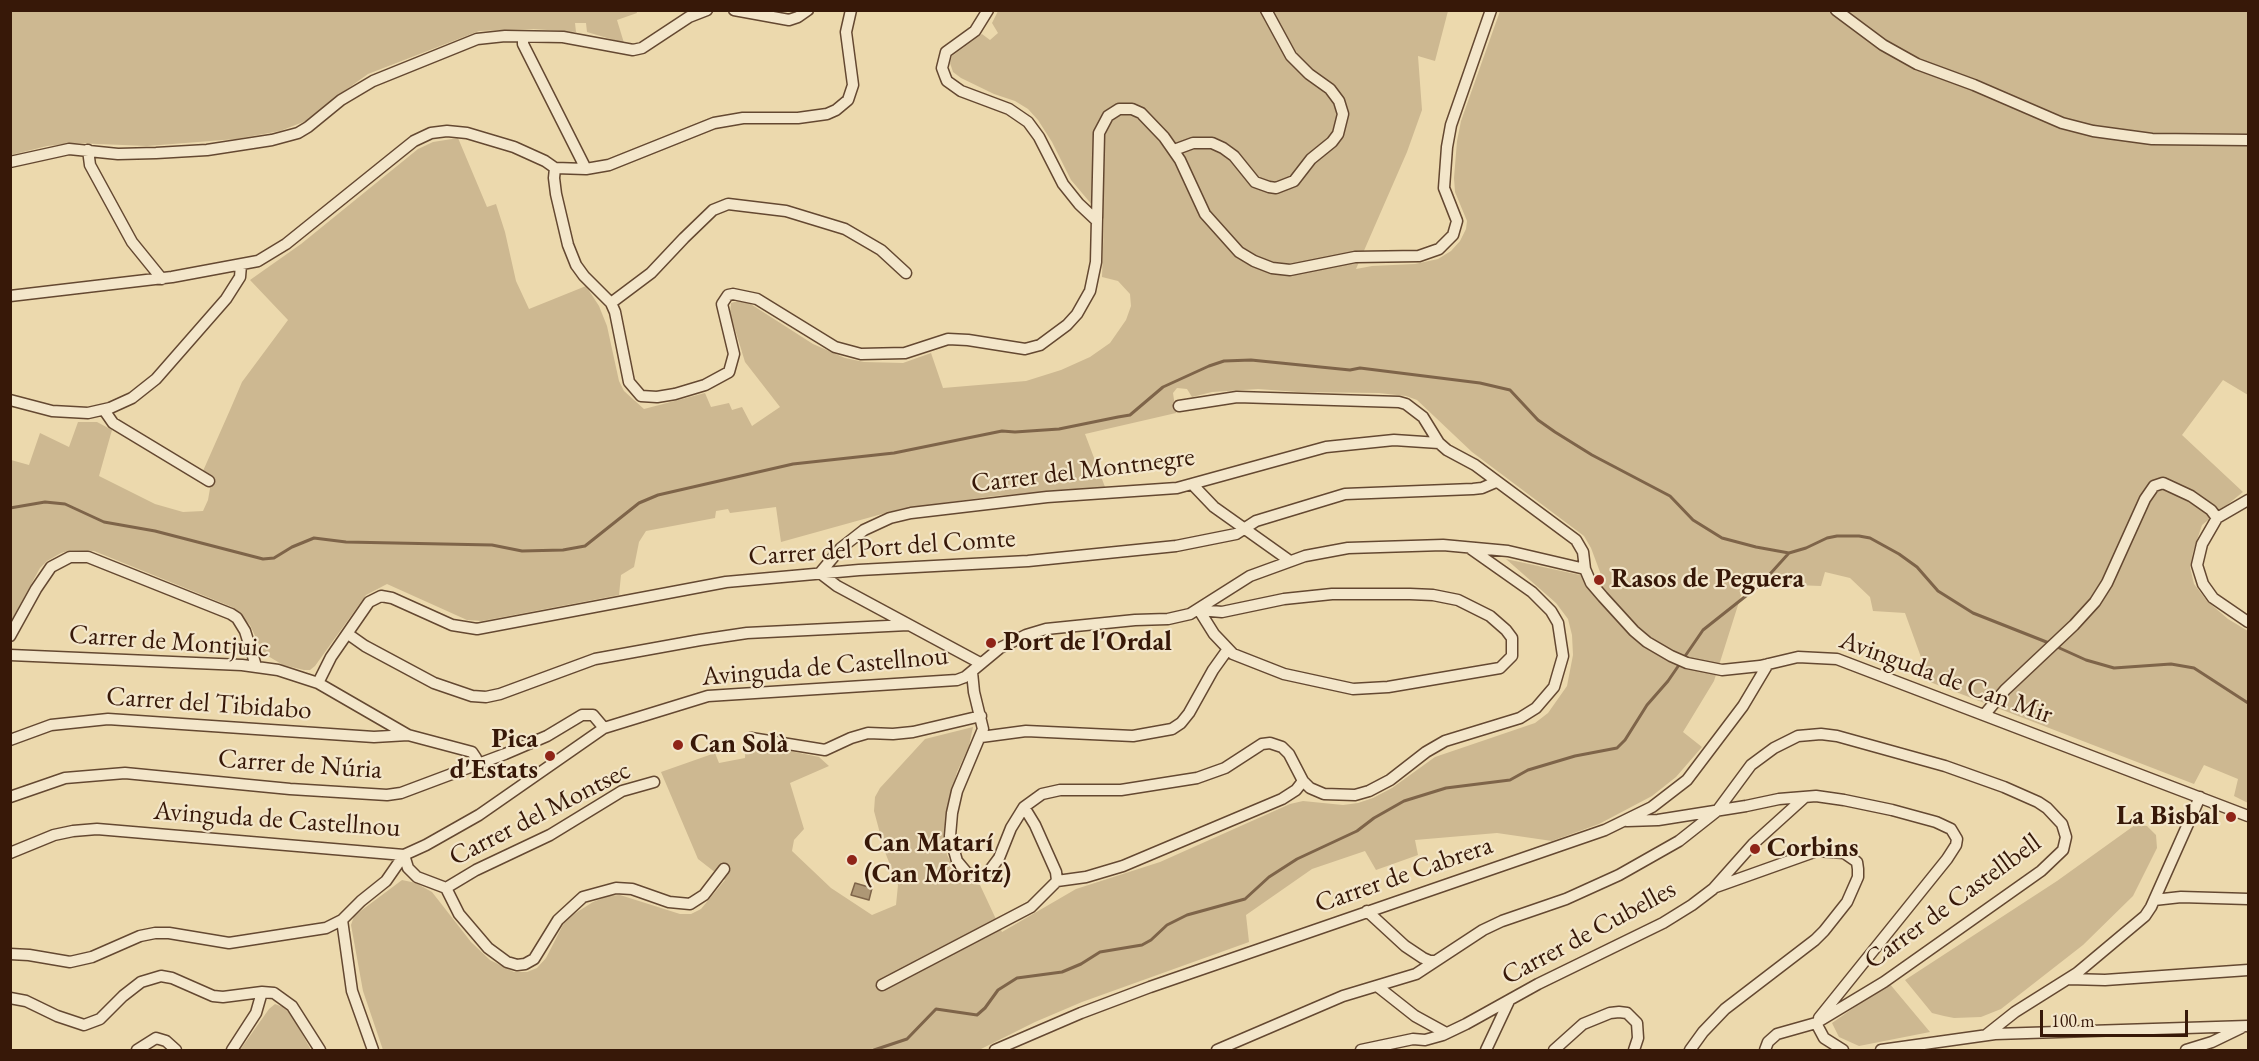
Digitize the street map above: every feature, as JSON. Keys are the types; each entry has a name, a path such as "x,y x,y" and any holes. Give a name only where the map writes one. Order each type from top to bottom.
{"street":[{"path":"10,162 69,149 118,154 156,153 235,147 272,140 298,133 355,91 394,72 477,39 491,37 574,38 620,48 642,48 689,16 707,10"},
{"path":"734,10 789,20 798,18 808,10"},
{"path":"10,296 162,279 258,261 286,244 414,141 431,133 456,131 514,147 546,160 555,168 586,169 609,165 714,123 743,118 809,117 836,110 848,100 853,85 846,32 851,10"},
{"path":"988,10 975,31 946,52 942,68 945,76 961,91 1009,109 1028,122 1039,137 1063,184 1096,220"},
{"path":"1174,150 1193,142 1212,143 1234,156 1255,182 1269,188 1276,188 1293,181 1311,159 1338,134 1343,114 1339,101 1330,89 1309,74 1291,56 1266,10"},
{"path":"555,168 554,178 561,222 576,265 611,303 615,312 629,382 635,391 648,397 675,394 705,385 729,372 734,354 722,304 728,295 733,294 757,299 835,347 861,354 905,353 948,339 968,340 1025,350 1040,345 1067,325 1090,291 1096,262 1099,133 1108,116 1126,108 1146,117 1174,150 1205,214 1239,252 1262,264 1290,270 1355,257 1419,256 1432,252 1449,240 1456,228 1456,220 1444,188 1447,147 1457,105 1491,10"},
{"path":"1836,10 1883,45 1917,64 1974,85 2062,123 2093,131 2152,140 2248,141"},
{"path":"523,37 523,44 586,169"},
{"path":"88,150 90,165 132,242 162,279"},
{"path":"611,303 651,273 713,210 728,204 786,211 844,229 881,250 906,273"},
{"path":"10,400 64,413 88,413 104,410 132,398 156,379 226,299 240,276 241,265"},
{"path":"1179,406 1237,397 1399,402 1414,409 1422,417 1439,443"},
{"path":"104,410 113,423 209,481"},
{"name":"Carrer del Montnegre","path":"820,573 849,540 890,518 921,512 1047,497 1177,488 1326,447 1394,440 1439,443"},
{"name":"Avinguda de Can Mir","path":"1439,443 1475,465 1576,540 1583,552 1585,569 1591,583 1634,631 1660,651 1687,663 1722,670 1768,664 1798,657 1837,659 2248,816"},
{"name":"Carrer del Port del Comte","path":"318,683 327,663 369,602 381,596 392,598 452,625 477,629 692,588 748,580 820,573 1028,561 1134,550 1236,534 1256,521 1355,492 1473,489 1496,482"},
{"path":"1985,714 2005,690 2095,602 2107,583 2145,499 2154,486 2163,483 2191,496 2211,510 2217,518"},
{"path":"1192,484 1214,507 1290,561"},
{"path":"2248,500 2217,518 2207,533 2198,555 2199,574 2213,598 2248,622"},
{"name":"Avinguda de Castellnou","path":"10,853 54,835 97,830 404,855 479,814 604,728 708,696 957,680 972,672 1000,648 1026,635 1046,629 1168,619 1199,610 1250,576 1290,561 1348,548 1443,545 1508,551 1585,569"},
{"path":"972,672 974,692 984,729 964,773 952,813 951,842 957,861 962,868 974,875 987,874 999,858 1011,828 1024,807 1042,794 1060,790 1121,790 1197,778 1218,771 1256,747 1270,743 1282,747 1289,754 1303,781 1310,788 1324,794 1354,795 1390,780 1426,752 1445,741 1520,718 1548,697 1560,671 1563,656 1558,623 1551,611 1510,574 1468,548"},
{"path":"10,636 51,567 70,557 88,557 231,614 237,618 245,631 256,666"},
{"path":"820,573 837,586 980,663"},
{"path":"1332,594 1433,595 1458,600 1490,616 1512,638 1514,648 1512,656 1500,668 1366,690 1353,689 1284,674 1233,654 1205,622 1199,610 1222,612 1284,599 1332,594"},
{"path":"348,634 365,646 434,683 472,696 486,697 595,659 700,640 747,633 909,624"},
{"path":"981,736 1026,731 1133,736 1172,729 1189,713 1213,670 1228,650"},
{"name":"Carrer de Montjuic","path":"10,655 256,666 303,677 318,683 408,735 472,752 476,758 474,765"},
{"name":"Carrer de Cabrera","path":"995,1050 1107,1002 1456,880 1581,840 1624,821 1652,807 1687,780 1743,706 1768,664"},
{"name":"Carrer de Núria","path":"10,797 65,778 125,773 387,795 401,793 547,736 582,715 593,716 604,728"},
{"path":"751,738 825,750 868,733 913,732 981,716"},
{"name":"Carrer del Tibidabo","path":"10,740 51,725 89,719 374,737 408,735"},
{"name":"Carrer de Castellbell","path":"1717,811 1751,765 1764,755 1798,736 1821,735 1846,738 1910,755 2004,787 2047,808 2065,830 2065,843 2062,850 2041,871 1884,982 1816,1023 1777,1034 1768,1042 1765,1050"},
{"path":"882,985 1031,907 1057,881 1086,877 1123,866 1282,799 1296,790 1303,781"},
{"name":"Carrer del Montsec","path":"446,888 476,870 550,835 622,791 654,782"},
{"path":"1624,821 1658,820 1805,796 1844,800 1924,818 1952,829 1957,839 1947,859 1816,1023 1824,1038 1843,1050"},
{"name":"Carrer de Cubelles","path":"1361,1050 1413,1039 1425,1040 1446,1033 1663,923 1713,889 1753,844 1805,796"},
{"path":"1986,1035 2014,1012 2069,978 2145,916 2200,797"},
{"path":"1024,807 1035,825 1056,872 1057,881"},
{"path":"1217,1050 1342,996 1416,974 1492,925 1566,899 1619,875 1679,841 1717,811"},
{"path":"1690,1050 1702,1032 1725,1009 1824,931 1847,902 1858,877 1857,862 1844,854 1817,850 1713,889"},
{"path":"404,855 408,868 417,877 446,888 459,914 479,938 507,962 517,965 534,959 558,920 583,897 616,888 632,889 669,902 690,904 704,896 724,869"},
{"path":"10,954 70,962 92,957 140,936 155,933 169,933 229,943 326,928 342,920 386,881 404,855"},
{"path":"2154,900 2191,897 2248,898"},
{"path":"1367,911 1405,946 1423,958 1435,961"},
{"path":"342,920 351,991 373,1050"},
{"path":"2069,978 2105,980 2248,970"},
{"path":"10,998 26,1001 57,1016 84,1025 100,1019 141,982 160,976 172,978 223,998 262,992 274,993 292,1006 320,1050"},
{"path":"1377,986 1415,1016 1446,1033"},
{"path":"232,1050 256,1013 262,992"},
{"path":"1486,1050 1509,1000"},
{"path":"1554,1050 1583,1024 1610,1013 1619,1012 1627,1013 1637,1023 1638,1038 1634,1050"},
{"path":"1881,1050 1986,1035 2246,1026"},
{"path":"2186,1050 2212,1042 2246,1026"},
{"path":"136,1050 156,1038 166,1041 176,1050"}],"shaded area":[{"path":"636,10 637,13 617,20 624,43 587,32 586,23 575,23 576,32 533,29 479,31 368,74 333,99 311,119 280,131 236,139 147,146 74,143 47,146 11,155 11,11"},
{"path":"998,11 1448,11 1435,61 1418,56 1422,110 1407,152 1356,269 1415,264 1438,259 1451,251 1460,241 1467,221 1455,192 1457,141 1461,121 1500,11 2248,11 2248,395 2223,380 2182,435 2243,492 2202,525 2190,567 2194,584 2207,601 2228,619 2248,631 2248,803 2234,796 2238,779 2204,765 2194,784 1930,682 1905,613 1873,611 1870,597 1850,578 1825,572 1821,586 1745,583 1714,681 1683,732 1702,747 1676,777 1652,796 1599,824 1552,841 1497,833 1415,840 1418,855 1376,870 1365,851 1312,869 1246,915 1249,942 1082,1002 979,1050 383,1050 363,991 351,925 354,916 402,880 416,883 432,892 471,942 490,960 514,972 527,972 537,968 546,958 566,919 593,902 608,896 620,895 680,914 691,914 701,909 725,880 698,859 661,772 715,753 719,763 745,758 746,742 819,757 829,766 790,783 804,829 794,840 792,851 831,888 872,915 896,905 898,885 885,852 874,811 875,797 880,788 925,739 973,727 969,746 957,772 949,801 944,841 947,855 956,872 966,882 980,885 1002,932 1076,889 1160,862 1290,804 1303,801 1343,805 1373,798 1392,788 1435,757 1535,723 1548,713 1567,686 1573,655 1568,619 1556,603 1506,559 1603,580 1584,536 1472,452 1417,400 1406,396 1379,393 1258,389 1212,392 1192,397 1187,389 1177,388 1173,393 1176,413 1085,434 1105,487 994,496 900,509 781,542 776,507 730,513 728,509 716,511 715,518 646,531 639,542 634,567 621,575 619,595 482,621 467,620 387,584 366,595 310,670 283,665 263,653 250,625 232,607 94,551 71,550 47,561 40,568 11,621 11,460 29,465 40,433 69,447 78,422 97,422 112,430 99,476 155,504 183,512 203,511 208,500 212,477 203,471 242,382 288,320 250,280 301,244 418,149 433,142 458,138 487,207 496,204 516,281 529,309 586,286 599,306 607,326 619,381 624,391 644,409 705,393 711,407 729,403 732,410 742,407 752,426 780,407 745,362 730,313 731,303 738,301 749,303 813,344 845,358 864,362 903,363 931,353 943,388 1026,381 1061,370 1090,357 1110,343 1126,320 1131,306 1130,294 1118,281 1102,277 1104,219 1071,180 1052,142 1028,109 1015,101 961,78 953,72 950,63 952,56 982,34 990,40 998,33 992,23"},
{"path":"2135,825 2147,826 2156,835 2157,848 2133,896 2083,945 2001,1009 1981,1017 1954,1018 1932,1013 1905,980 2057,881"},
{"path":"855,883 872,888 869,900 851,895"},
{"path":"1889,983 1930,1032 1859,1046 1839,1037 1832,1023"},
{"path":"275,1004 291,1014 311,1050 240,1050"}],"waterway":[{"path":"10,508 45,502 65,504 104,522 155,531 263,559 274,558 314,538 346,542 492,545 522,551 563,550 585,546 639,503 658,495 793,464 894,453 1002,431 1059,429 1130,415 1163,387 1209,366 1224,361 1251,360 1350,370 1360,368 1480,383 1510,390 1538,420 1555,432 1592,455 1670,496 1693,520 1722,538 1789,553 1837,536 1870,538 1917,567 1938,591 1973,613 2049,643"},
{"path":"874,1050 907,1039 936,1009 977,1015 998,990 1017,978 1062,972 1100,952 1142,945 1167,925 1187,915 1245,899 1269,877 1297,859 1357,831 1374,818 1404,801 1446,788 1510,780 1528,770 1575,756 1617,748 1703,630 1761,584 1789,553"},
{"path":"2055,646 2086,660 2114,668 2171,664 2194,668 2248,703"}],"place":[{"name":"Rasos de Peguera","path":"1599,580"},
{"name":"Port de l'Ordal","path":"991,643"},
{"name":"Can Solà","path":"678,745"},
{"name":"Pica d'Estats","path":"550,756"},
{"name":"La Bisbal","path":"2231,817"},
{"name":"Corbins","path":"1755,849"},
{"name":"Can Matarí (Can Mòritz)","path":"852,860"}]}
